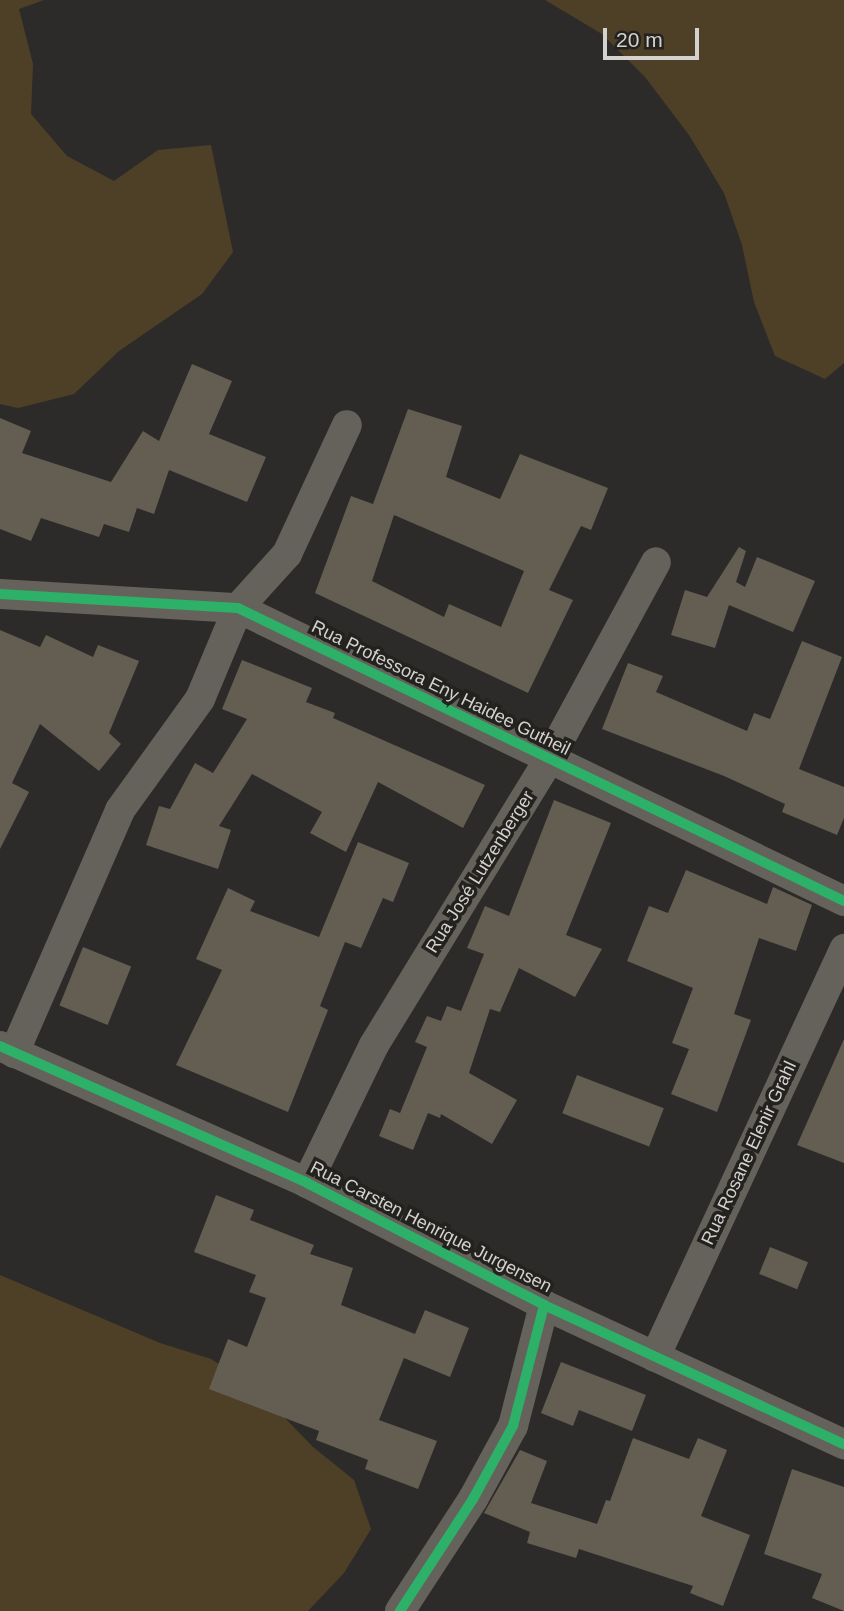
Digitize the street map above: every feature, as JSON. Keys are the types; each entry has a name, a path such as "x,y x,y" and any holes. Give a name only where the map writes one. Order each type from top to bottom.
{"street":[{"path":"7,1050 120,810 200,699 238,608 287,554 347,425"},
{"name":"Rua José Lutzenberger","path":"307,1183 374,1045 548,761 656,562"},
{"name":"Rua Professora Eny Haidee Gutheil","path":"0,594 238,608 548,761 844,901"},
{"name":"Rua Rosane Elenir Grahl","path":"655,1357 844,948"},
{"name":"Rua Carsten Henrique Jurgensen","path":"7,1050 307,1183 544,1305 844,1444"},
{"path":"400,1611 474,1499 513,1426 544,1305"}],"shaded area":[{"path":"0,0 44,0 19,9 33,64 31,114 67,156 114,181 158,150 211,145 233,252 202,294 119,351 74,394 18,408 0,404"},
{"path":"545,0 844,0 844,363 825,379 775,356 754,302 742,245 724,193 689,135 645,77 602,34"},
{"path":"0,1275 160,1343 211,1359 253,1385 313,1447 354,1480 371,1529 344,1573 308,1611 0,1611"}],"building":[{"path":"192,364 232,381 209,434 266,457 247,502 169,470 154,514 137,508 129,532 104,524 99,537 41,518 31,541 0,529 0,418 31,431 22,453 111,482 143,431 159,441"},
{"path":"408,409 462,426 446,477 500,499 520,454 608,488 591,530 581,526 549,590 573,600 528,693 315,593 351,496 373,504","holes":["394,515 524,571 501,627 449,604 444,617 372,581"]},
{"path":"739,547 746,551 736,582 745,587 757,557 815,581 793,632 729,605 715,648 671,635 685,590 707,597"},
{"path":"0,630 40,647 46,635 93,657 98,645 139,661 109,733 121,744 99,771 40,724 12,783 29,792 0,849"},
{"path":"802,641 842,657 799,769 844,787 844,818 837,835 782,812 785,804 724,776 602,729 628,663 663,676 656,692 747,731 754,713 770,719"},
{"path":"242,660 312,688 306,702 335,713 333,718 485,785 463,828 378,782 346,852 310,833 322,812 252,774 219,826 231,830 218,869 146,845 159,806 170,809 195,763 213,773 247,719 222,709"},
{"path":"554,800 611,823 566,935 602,949 575,997 519,968 500,1012 490,1009 469,1073 517,1100 492,1144 441,1114 440,1118 428,1113 413,1150 379,1136 390,1109 400,1113 427,1047 415,1042 427,1016 441,1021 447,1006 461,1011 484,954 467,948 485,906 509,916"},
{"path":"358,842 409,863 393,902 383,898 361,948 345,942 320,1006 328,1010 288,1112 176,1065 222,970 196,959 228,888 255,901 250,911 319,937"},
{"path":"686,870 767,904 773,887 812,905 796,951 759,938 734,1014 751,1020 717,1112 671,1094 689,1049 672,1043 693,988 627,961 649,906 668,913"},
{"path":"83,947 131,966 108,1025 59,1005"},
{"path":"844,1039 844,1163 797,1145"},
{"path":"577,1075 664,1108 649,1147 562,1113"},
{"path":"216,1195 254,1210 250,1220 314,1245 310,1254 353,1268 341,1305 415,1334 425,1310 469,1328 450,1377 404,1358 379,1420 437,1441 418,1489 365,1469 368,1460 316,1440 319,1431 209,1389 228,1339 247,1347 266,1298 249,1292 256,1275 194,1252"},
{"path":"770,1247 808,1262 797,1289 759,1274"},
{"path":"561,1362 646,1395 632,1431 579,1410 573,1426 541,1413"},
{"path":"633,1438 689,1459 698,1438 727,1450 701,1516 750,1535 723,1606 690,1593 693,1586 579,1549 576,1558 527,1543 530,1532 484,1513 520,1450 547,1461 531,1503 597,1524 606,1500 610,1501"},
{"path":"792,1469 844,1487 844,1611 812,1598 822,1574 764,1554"}],"cycle path":[{"path":"0,594 238,608 844,901"},
{"path":"0,1046 307,1183 544,1305 844,1444"},
{"path":"400,1611 473,1499 513,1426 544,1305"}]}
